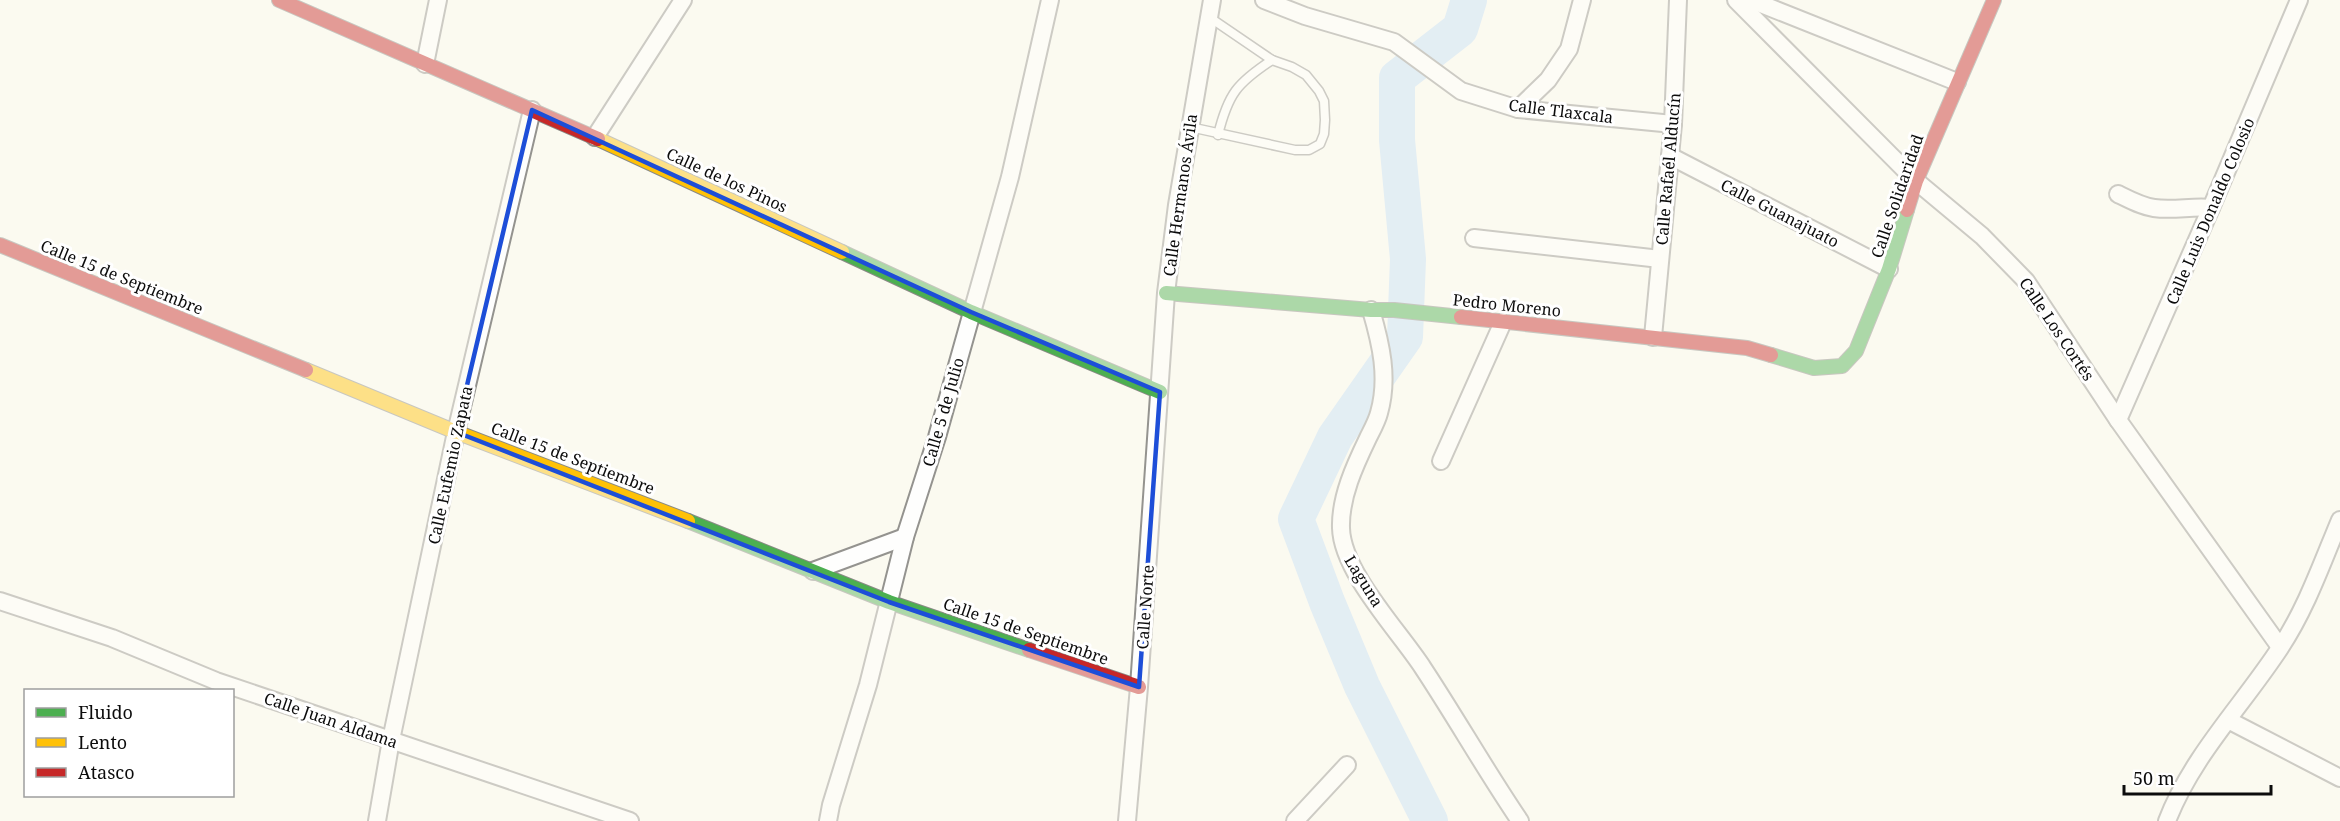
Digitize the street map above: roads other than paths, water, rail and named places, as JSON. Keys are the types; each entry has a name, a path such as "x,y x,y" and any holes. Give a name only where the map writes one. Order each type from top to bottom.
{"street":[{"name":"Calle de los Pinos","path":"279,0 595,137 971,312 1161,392"},
{"path":"425,64 438,0"},
{"path":"595,137 683,0"},
{"name":"Calle 5 de Julio","path":"828,821 905,537 937,437 1010,177 1050,0"},
{"name":"Calle Hermanos Ávila","path":"1161,392 1166,293 1177,205 1212,0"},
{"name":"Calle Tlaxcala","path":"1264,0 1305,16 1395,42 1461,91 1518,109 1673,124"},
{"path":"1518,109 1548,80 1569,49 1582,0"},
{"name":"Calle Los Cortés","path":"1736,0 1916,181 1982,236 2026,281 2118,420 2280,647"},
{"path":"1751,0 1957,82"},
{"name":"Calle Luis Donaldo Colosio","path":"2118,420 2300,0"},
{"name":"Calle Rafaél Alducín","path":"1653,337 1673,124 1674,1"},
{"name":"Calle Solidaridad","path":"1842,366 1856,351 1889,269 1916,181 1988,2"},
{"name":"Calle Eufemio Zapata","path":"377,821 391,740 456,432 532,110"},
{"name":"Calle Guanajuato","path":"1670,156 1889,269"},
{"path":"2118,194 2136,203 2156,208 2211,208"},
{"path":"1474,238 1660,259"},
{"name":"Calle 15 de Septiembre","path":"0,245 456,432 633,499 889,602 1139,687"},
{"name":"Pedro Moreno","path":"1166,293 1394,310 1653,337 1747,348 1814,368 1842,366"},
{"name":"Laguna","path":"1371,310 1380,340 1384,387 1379,415 1355,466 1346,492 1342,512 1342,545 1378,606 1422,666 1520,821"},
{"path":"1441,461 1503,322"},
{"name":"Calle Norte","path":"1127,821 1161,392"},
{"path":"2167,821 2183,786 2296,623 2340,520"},
{"path":"813,572 905,537"},
{"name":"Calle Juan Aldama","path":"0,601 112,638 216,681 630,821"},
{"path":"2228,720 2340,778"},
{"path":"1295,821 1347,765"}],"lane":[{"path":"1190,128 1295,150 1309,150 1320,144 1324,134 1324,101 1320,91 1306,75 1272,60 1209,17"},
{"path":"1218,135 1230,96 1240,83 1272,60"}],"waterway":[{"path":"1430,821 1362,686 1296,519 1335,437 1405,337 1408,259 1397,140 1397,78 1460,29 1469,0"}]}
